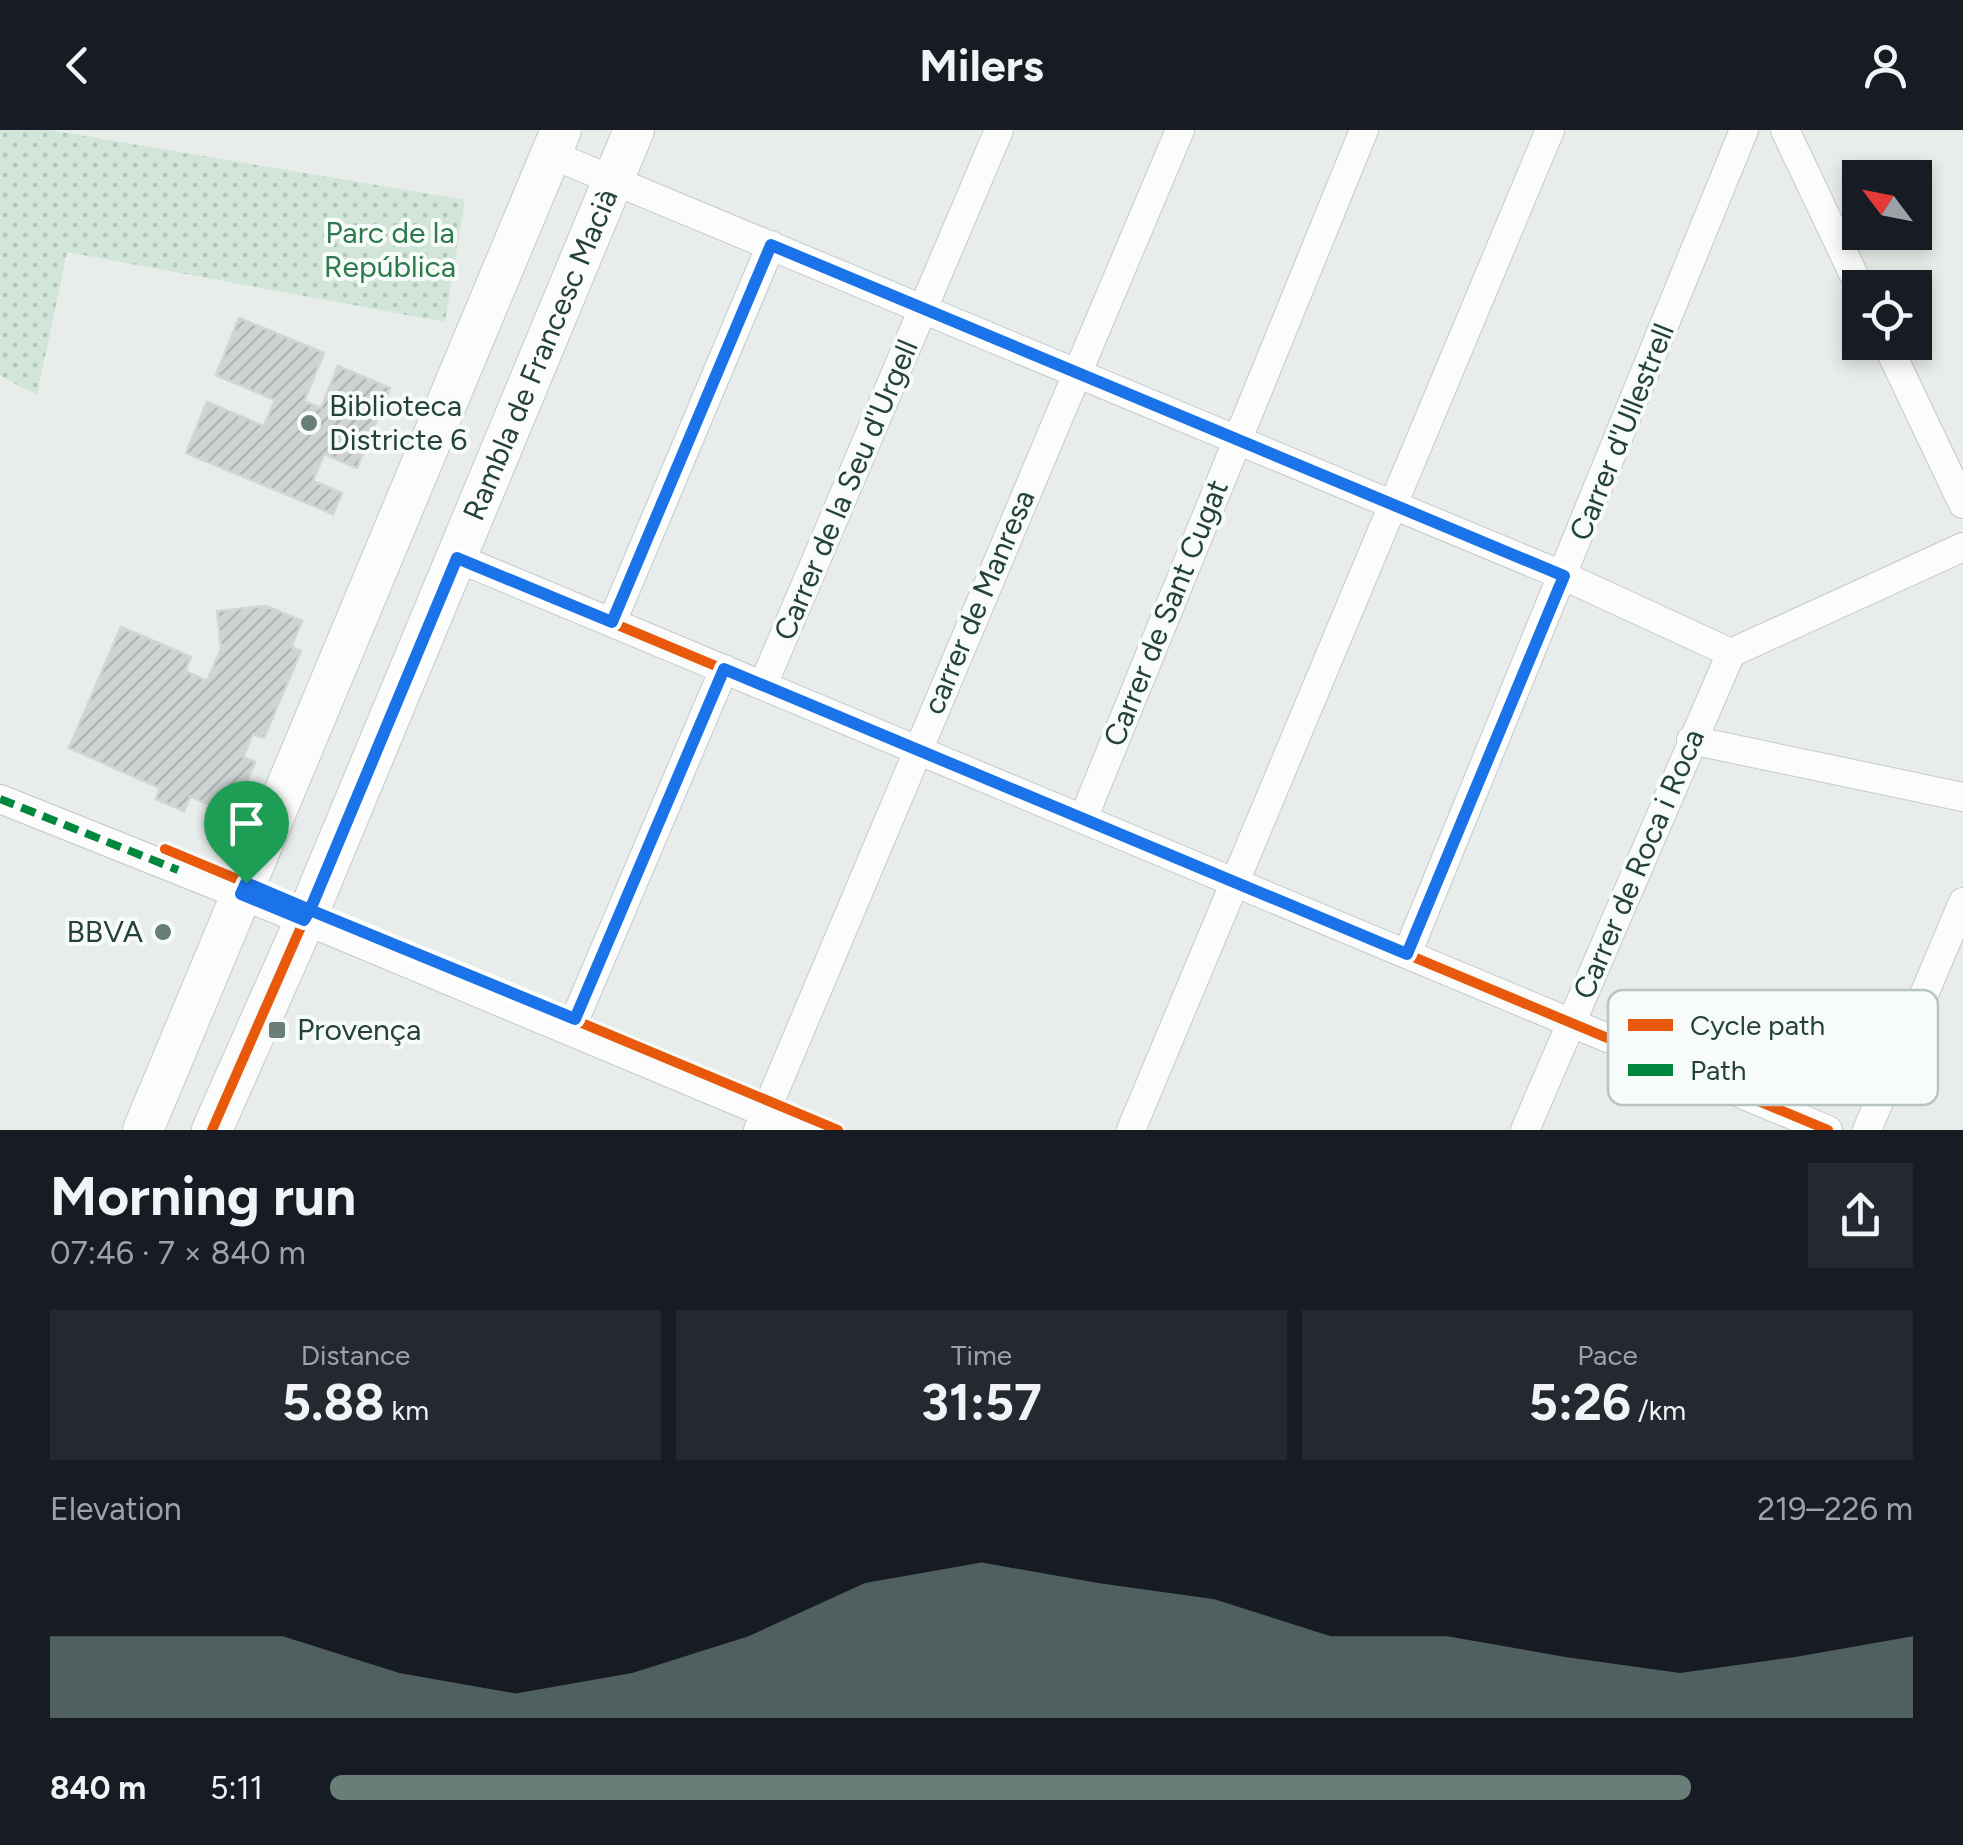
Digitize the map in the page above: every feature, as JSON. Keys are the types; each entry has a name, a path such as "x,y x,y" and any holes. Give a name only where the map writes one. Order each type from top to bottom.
{"street":[{"name":"Rambla de Francesc Macià","path":"212,1130 457,558 634,130"},
{"name":"Carrer de la Seu d'Urgell","path":"763,685 999,130"},
{"name":"carrer de Manresa","path":"761,1121 1180,130"},
{"name":"Carrer de Sant Cugat","path":"1083,819 1364,130"},
{"path":"1132,1130 1550,130"},
{"name":"Carrer d'Ullestrell","path":"1407,954 1744,130"},
{"path":"1784,130 1851,270"},
{"path":"143,1130 555,142 613,180 1564,576 1731,653 1963,546"},
{"path":"612,622 771,245"},
{"path":"1895,360 1963,504"},
{"path":"457,558 1608,1039"},
{"name":"Carrer de Roca i Roca","path":"1525,1130 1731,653"},
{"path":"570,1031 724,669"},
{"path":"1691,740 1963,797"},
{"path":"0,800 241,894 570,1031 761,1121 806,1130"},
{"path":"1926,990 1963,902"},
{"path":"1768,1105 1828,1130"},
{"path":"1866,1130 1877,1105"}],"green space":[{"name":"Parc de la República","path":"0,130 49,130 465,200 445,322 67,252 37,395 0,376"}],"building":[{"path":"239,318 324,353 304,401 321,408 338,366 390,388 357,468 324,454 313,481 342,493 333,514 186,453 207,402 264,426 275,400 216,375"},
{"path":"266,606 302,621 291,647 301,651 264,738 253,734 243,757 255,762 245,787 225,785 216,808 190,796 184,811 156,799 160,788 69,748 121,627 191,657 185,671 207,681 221,649 217,611"}],"marked path":[{"path":"0,799 178,870"}],"cycle path":[{"path":"457,558 1608,1038"},
{"path":"165,849 838,1130"},
{"path":"212,1130 304,920"},
{"path":"1768,1105 1828,1130"}],"place":[{"name":"Biblioteca Districte 6","path":"309,423"},
{"name":"BBVA","path":"163,932"},
{"name":"Provença","path":"277,1030"}],"route":[{"path":"246,883 241,894 304,920 310,910 575,1019 724,669 1407,954 1564,576 771,245 612,622 457,558 310,910 246,883"}]}
